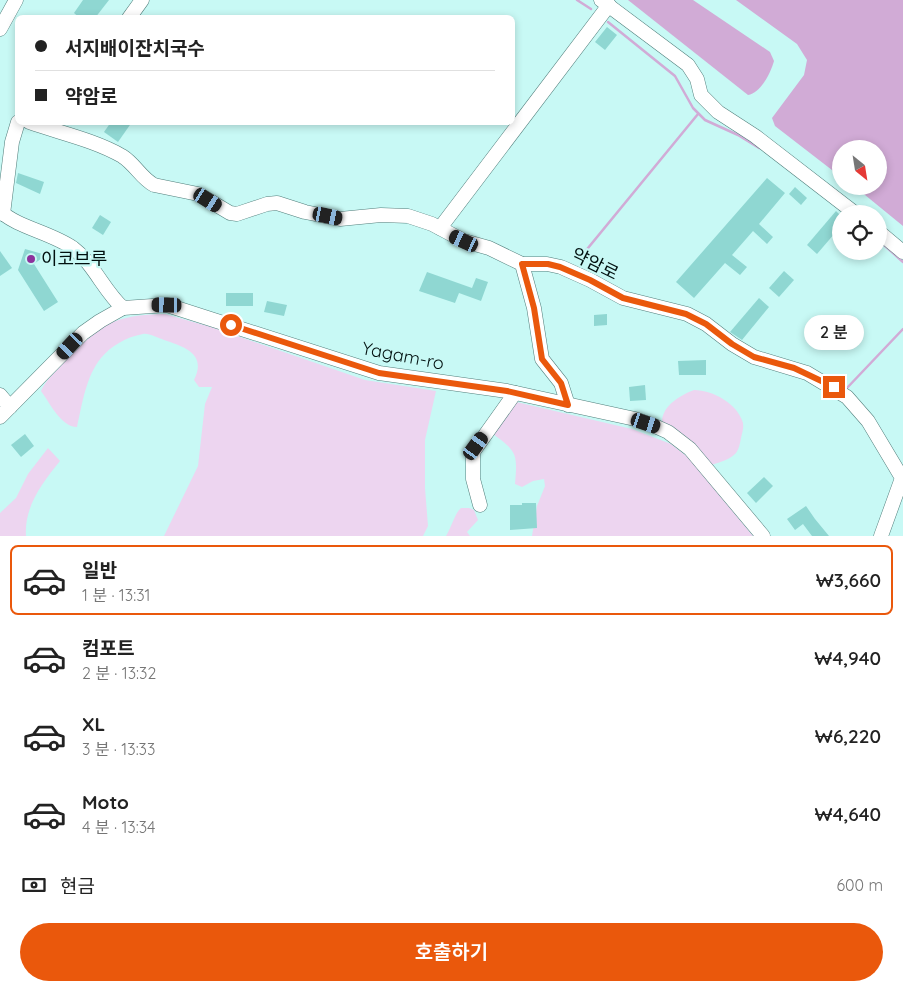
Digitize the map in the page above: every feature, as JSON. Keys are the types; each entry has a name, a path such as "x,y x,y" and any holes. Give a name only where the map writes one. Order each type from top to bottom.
{"street":[{"path":"0,29 16,0"},
{"path":"131,15 142,0"},
{"path":"440,228 605,2 688,65 697,79 701,95 718,112 755,136 845,205"},
{"path":"0,417 83,333 123,308 75,250 60,240 1,212 12,142 17,125"},
{"name":"약암로","path":"46,125 120,155 154,185 198,194 237,214 267,204 277,203 305,212 340,219 381,215 408,216 440,228 464,241 489,248 522,264 548,264 560,267 590,280 623,298 686,314 706,324 732,344 754,357 794,368 822,380 847,397 868,421 903,478 881,536"},
{"path":"887,239 903,252"},
{"path":"522,264 534,308 542,359 561,383 568,405"},
{"name":"Yagam-ro","path":"123,308 167,305 379,373 515,393 635,419 668,432 681,441 701,461 763,536"},
{"path":"480,505 473,473 473,452 515,393"},
{"path":"0,395 10,407"}],"shaded area":[{"path":"628,0 693,0 770,52 774,61 768,76 757,90 748,95"},
{"path":"736,0 903,0 903,226 887,213 887,205 877,205 865,195 888,195 888,140 832,140 832,170 775,126 772,118 804,75 807,60 797,44"},
{"path":"165,314 211,327 365,380 436,391 425,440 425,488 428,526 423,536 164,536 198,466 205,404 212,387 199,387 194,380 198,364 192,353 179,346 145,334 131,337 114,346 101,358 92,373 85,391 77,427 71,426 61,419 41,391 65,361 99,330 109,324 132,317"},
{"path":"694,390 709,392 724,399 736,410 743,423 740,444 736,453 728,459 712,465 662,421 669,405"},
{"path":"512,401 632,429 671,444 689,458 753,536 532,536 537,506 545,486 544,479 533,481 522,487 515,484 516,465 513,453 505,443 489,431"},
{"path":"48,448 60,461 41,487 31,505 26,525 26,536 0,536 0,513 16,498 28,474"},
{"path":"461,508 474,510 478,520 467,532 470,536 446,536 457,513"}],"building":[{"path":"83,0 109,0 97,15 76,15 74,13"},
{"path":"607,27 617,35 605,50 595,42"},
{"path":"109,125 130,125 118,142 104,132"},
{"path":"18,173 44,182 40,194 16,183"},
{"path":"767,178 785,193 759,224 773,237 767,244 753,231 732,255 747,267 740,275 725,263 694,298 676,282"},
{"path":"795,187 807,198 801,205 789,194"},
{"path":"100,215 111,222 103,235 92,228"},
{"path":"832,216 832,236 817,254 807,245"},
{"path":"25,249 46,255 34,264 58,302 44,311 18,270"},
{"path":"0,251 12,268 0,276"},
{"path":"784,271 794,280 779,297 769,288"},
{"path":"427,272 472,288 476,278 488,282 481,301 459,293 455,303 419,291"},
{"path":"226,293 253,293 253,306 226,306"},
{"path":"759,298 769,307 742,340 730,332"},
{"path":"267,301 287,305 284,316 264,312"},
{"path":"607,314 607,325 594,326 594,315"},
{"path":"706,360 706,375 679,375 678,361"},
{"path":"645,385 646,400 630,401 629,387"},
{"path":"25,434 34,446 21,457 11,445"},
{"path":"764,477 773,486 756,503 747,493"},
{"path":"522,503 536,503 537,528 510,530 510,505 522,505"},
{"path":"806,506 829,536 812,536 803,524 795,530 787,519"}],"waterway":[{"path":"577,0 591,9"},
{"path":"608,22 675,76 693,108 705,120 738,135 759,148"},
{"path":"579,259 698,114"},
{"path":"887,248 903,262"},
{"path":"846,389 903,329"}],"place":[{"name":"이코브루","path":"31,259"}],"route":[{"path":"231,325 379,373 507,391 568,405 561,383 542,359 534,308 522,264 548,264 573,272 623,298 686,314 706,324 732,344 762,361 807,372 834,387"}]}
